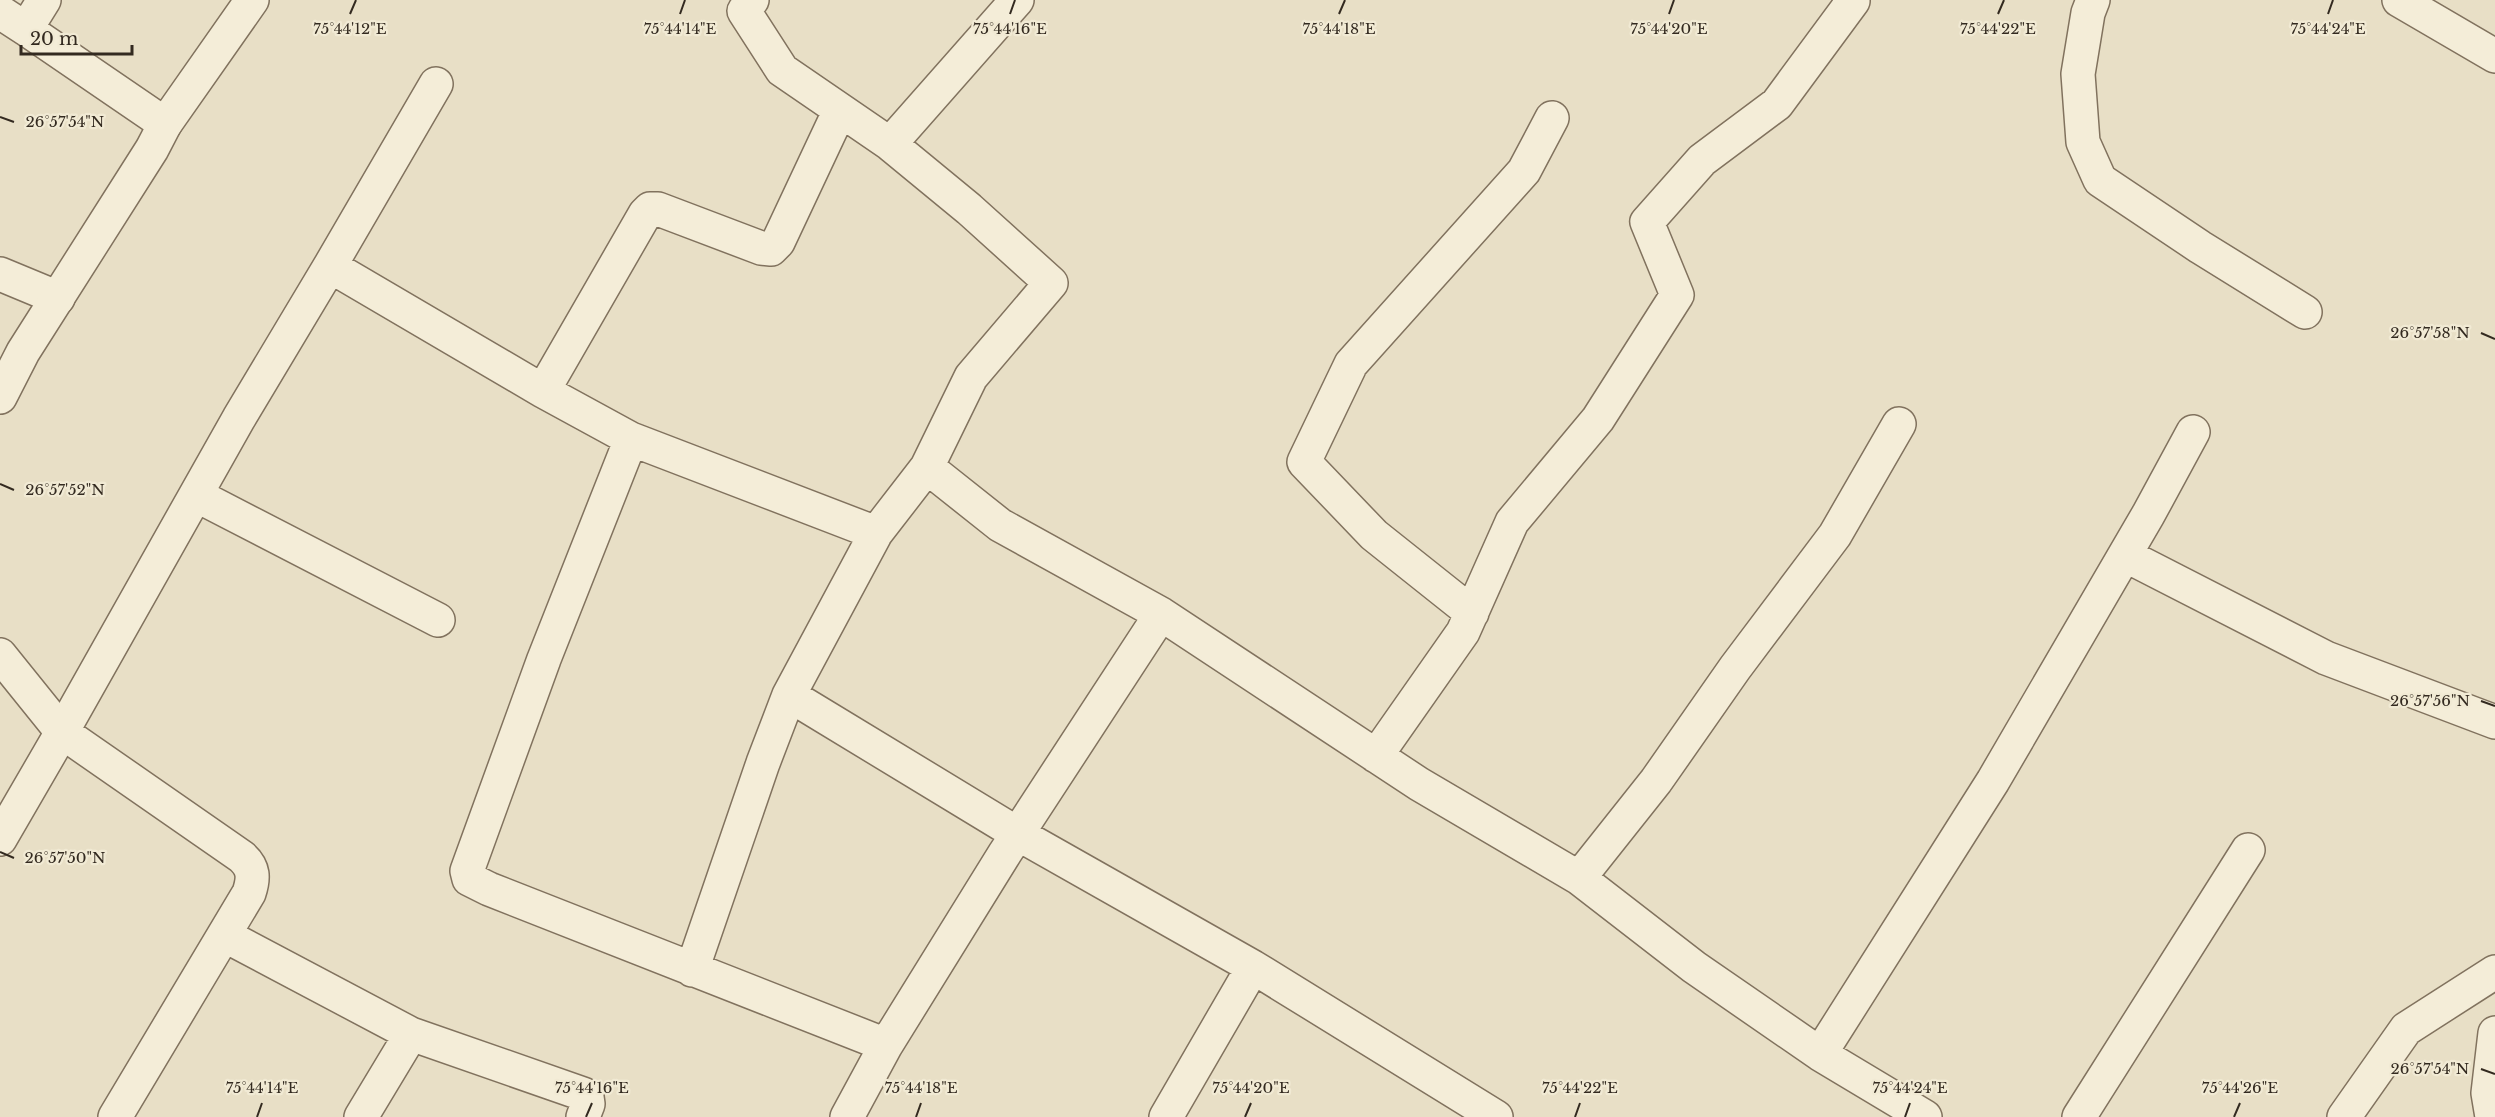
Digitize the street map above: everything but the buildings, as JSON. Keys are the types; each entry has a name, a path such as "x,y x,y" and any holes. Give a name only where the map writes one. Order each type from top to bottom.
{"street":[{"path":"44,0 13,20 165,124"},
{"path":"0,397 23,352 152,149 165,124 252,0"},
{"path":"890,144 1017,0"},
{"path":"1376,756 1463,632 1512,522 1598,419 1677,296 1647,222 1702,160 1777,104 1853,1 1851,0"},
{"path":"2093,0 2088,13 2078,74 2082,142 2100,180 2200,247 2305,312"},
{"path":"2399,0 2495,56"},
{"path":"692,970 763,763 789,696 876,533 927,467 971,377 1051,283 969,208 890,144 782,70 742,4"},
{"path":"0,839 196,495 436,84"},
{"path":"543,391 650,208 658,209 761,249 771,249 778,243 840,110"},
{"path":"1472,613 1374,536 1304,462 1351,364 1524,171 1552,118"},
{"path":"330,266 631,440 876,533"},
{"path":"0,274 58,298"},
{"path":"1579,878 1656,781 1735,668 1836,535 1899,424"},
{"path":"1820,1054 1993,781 2125,555 2193,432"},
{"path":"631,440 544,659 466,871 469,879 482,887 886,1044"},
{"path":"927,467 1000,525 1161,614 1419,784 1579,878 1694,967 1820,1054 1924,1117"},
{"path":"196,495 438,620"},
{"path":"2125,555 2326,658 2495,722"},
{"path":"847,1117 886,1044 1018,834 1161,614"},
{"path":"0,655 62,732 248,863 253,871 253,883 224,935 115,1117"},
{"path":"789,696 1018,834 1253,967 1460,1107 1496,1117"},
{"path":"2079,1117 2248,850"},
{"path":"224,935 411,1034 583,1094 587,1097 588,1104 583,1117"},
{"path":"1166,1117 1253,967"},
{"path":"2344,1117 2406,1029 2495,972"},
{"path":"2492,1117 2488,1093 2495,1033"},
{"path":"361,1117 411,1034"}]}
